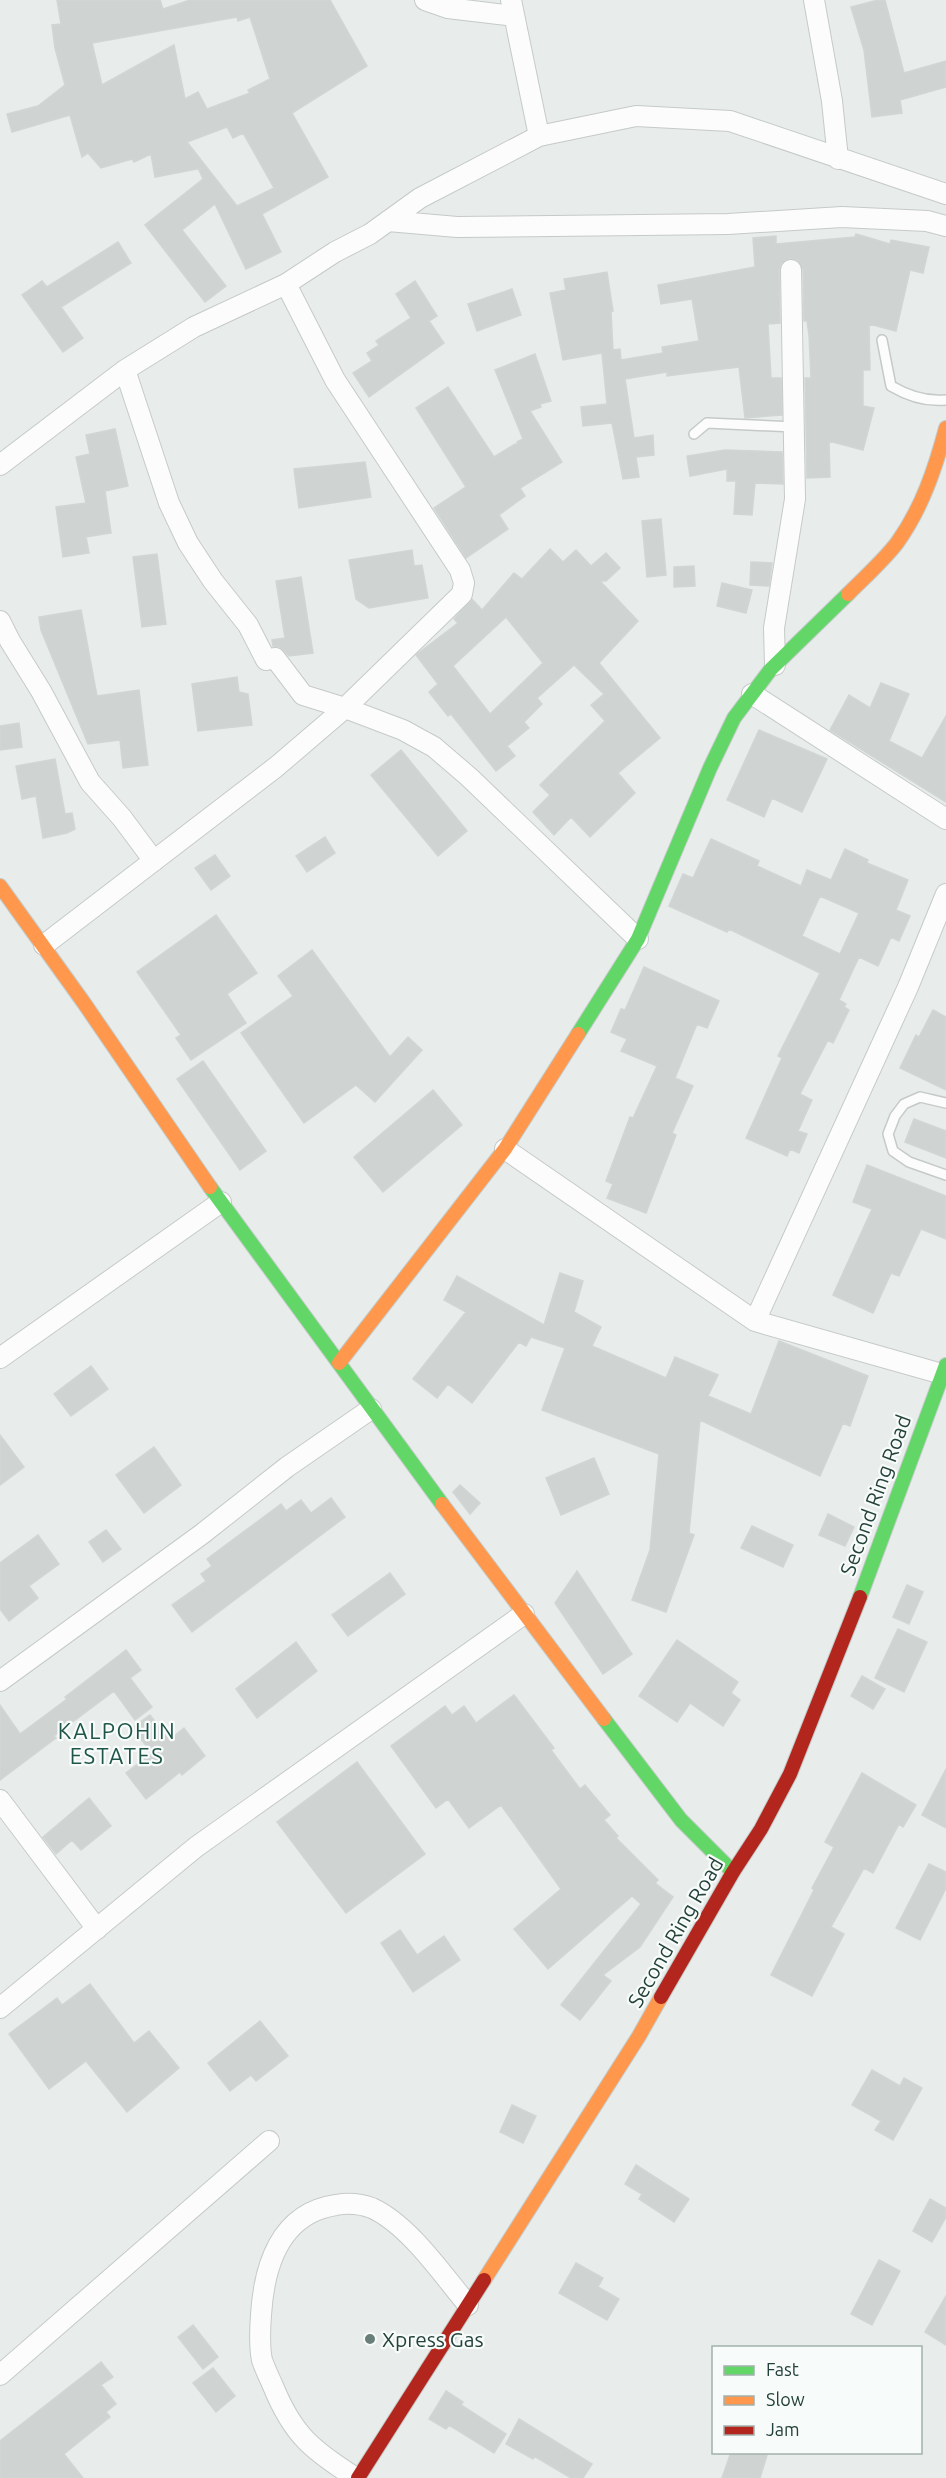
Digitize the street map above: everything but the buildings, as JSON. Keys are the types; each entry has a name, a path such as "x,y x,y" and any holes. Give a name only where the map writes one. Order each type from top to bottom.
{"street":[{"path":"425,0 448,8 512,8 539,136"},
{"path":"814,0 832,101 838,159"},
{"path":"0,465 125,370 194,327 286,284 388,221 420,198 539,136 636,116 730,122 946,194"},
{"path":"388,221 457,227 728,224 842,217 927,221 946,226"},
{"path":"775,664 774,628 795,499 791,270"},
{"path":"44,945 276,767 345,708 462,594 464,583 460,570 335,380 286,284"},
{"path":"125,370 169,503 188,543 213,581 248,625 267,660 275,658 303,695 403,730 434,747 469,777 638,939"},
{"path":"339,1364 505,1149 638,939 710,768 734,718 775,664 896,544 919,506 935,470 946,428"},
{"path":"0,621 90,782 122,818 154,861"},
{"path":"752,694 946,819"},
{"path":"2,892 44,945 221,1202 371,1409 681,1820 733,1872"},
{"path":"755,1321 908,987 946,894"},
{"path":"505,1149 755,1321 944,1370"},
{"path":"0,1358 221,1202"},
{"name":"Second Ring Road","path":"357,2478 639,2036 733,1872 761,1829 790,1774 838,1656 944,1370"},
{"path":"0,1681 202,1534 287,1467 371,1409"},
{"path":"0,2008 196,1847 524,1614"},
{"path":"0,1800 97,1929"},
{"path":"0,2374 269,2141"},
{"path":"357,2478 323,2457 291,2424 262,2360 260,2328 262,2291 270,2260 285,2233 304,2216 327,2206 347,2203 370,2207 395,2222 468,2305"}],"lane":[{"path":"882,340 891,386 913,396 934,401 946,400"},
{"path":"694,434 707,423 794,427"},
{"path":"946,1103 921,1097 904,1104 895,1116 888,1134 892,1151 909,1162 946,1175"}],"traffic: fast":[{"path":"578,1034 638,939 710,768 734,718 771,669 848,594"},
{"path":"210,1187 442,1504"},
{"path":"860,1597 946,1365"},
{"path":"604,1719 681,1820 733,1872"}],"traffic: slow":[{"path":"848,594 886,556 906,530 927,488 946,428"},
{"path":"0,886 84,1003 210,1187"},
{"path":"339,1363 505,1149 578,1034"},
{"path":"442,1504 604,1719"},
{"path":"484,2280 639,2036 661,1997"}],"traffic: jam":[{"path":"661,1997 733,1872 761,1829 790,1774 860,1597"},
{"path":"358,2478 484,2280"}],"place":[{"name":"Xpress Gas","path":"370,2339"}],"district":[{"name":"KALPOHIN ESTATES","path":"117,1742"}]}
